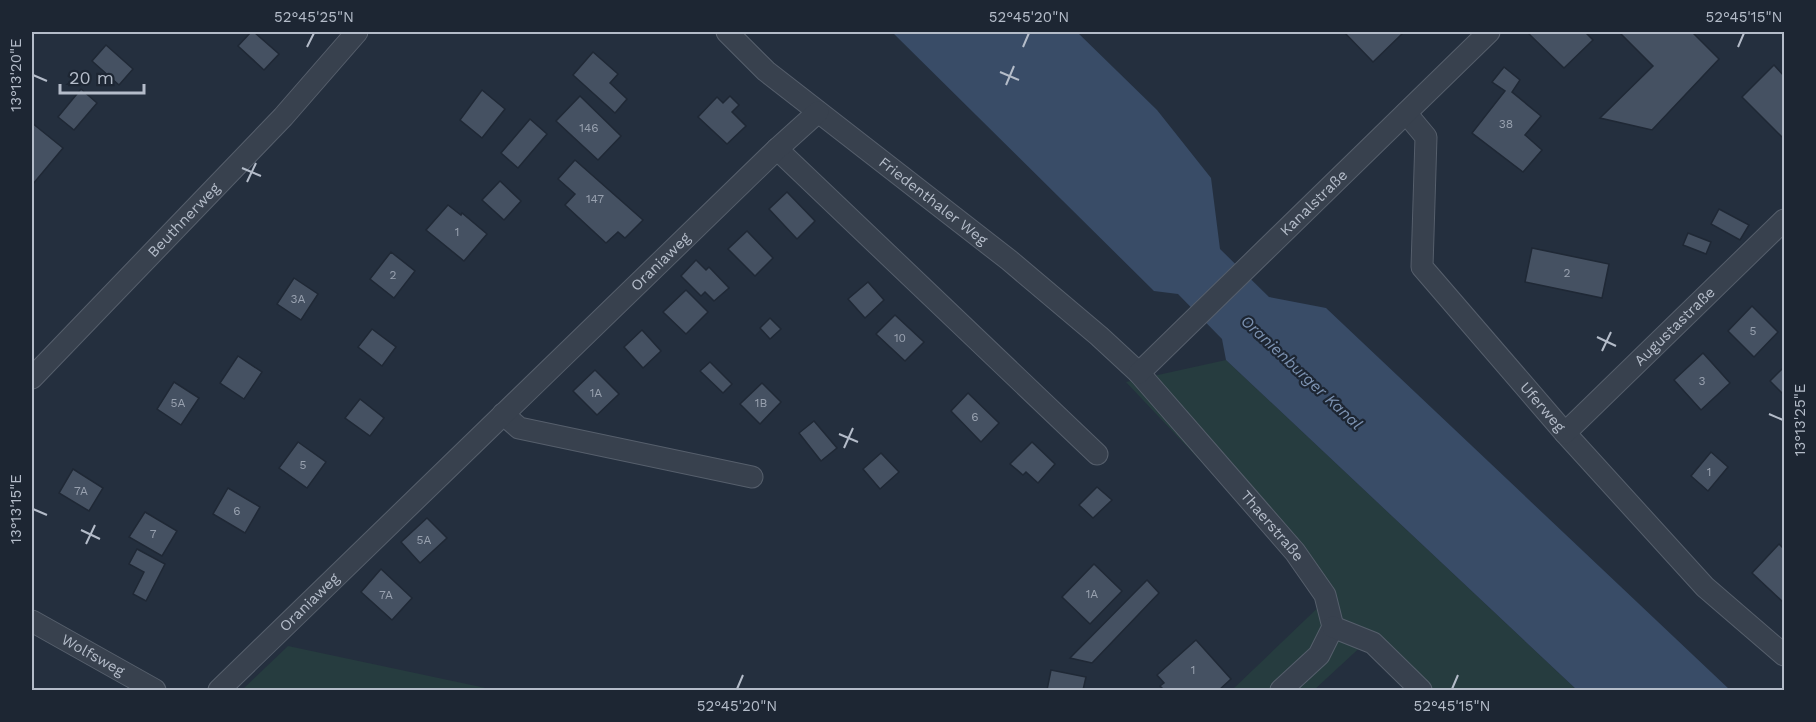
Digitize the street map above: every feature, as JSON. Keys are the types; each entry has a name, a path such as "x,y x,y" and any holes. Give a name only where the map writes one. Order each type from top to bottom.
{"street":[{"name":"Beuthnerweg","path":"32,378 283,117 357,32"},
{"name":"Friedenthaler Weg","path":"727,32 766,71 1009,260 1139,373"},
{"name":"Kanalstraße","path":"1139,373 1489,32"},
{"name":"Oraniaweg","path":"219,690 777,149 818,112"},
{"name":"Uferweg","path":"1406,113 1426,137 1422,267 1565,433 1705,587 1785,655"},
{"path":"777,149 1097,454"},
{"name":"Augustastraße","path":"1565,433 1785,220"},
{"name":"Thaerstraße","path":"1139,373 1295,552 1325,595 1333,627"},
{"path":"503,414 519,428 752,477"},
{"name":"Wolfsweg","path":"32,621 155,690"},
{"path":"1281,690 1319,655 1333,627 1373,643 1421,690"}],"green space":[{"path":"1226,360 1577,690 1411,690 1367,641 1314,690 1232,690 1329,597 1126,382"},
{"path":"288,646 495,690 242,690"}],"water":[{"name":"Oranienburger Kanal","path":"892,32 1077,32 1157,110 1211,178 1220,249 1269,297 1326,308 1730,690 1577,690 1226,360 1222,339 1178,294 1154,291"}],"building":[{"path":"251,32 254,32 279,54 264,70 238,46"},
{"path":"1344,32 1404,32 1373,62"},
{"path":"1585,32 1593,40 1564,68 1528,33"},
{"path":"1619,32 1692,32 1719,59 1652,130 1600,118 1653,66"},
{"path":"106,45 133,69 119,85 92,61"},
{"path":"593,52 618,74 610,83 627,99 615,113 573,75"},
{"path":"1774,65 1784,76 1783,138 1742,97"},
{"path":"1504,67 1520,80 1512,92 1541,116 1525,135 1542,150 1523,172 1472,133 1505,91 1492,82"},
{"path":"81,89 97,103 74,130 58,117"},
{"path":"482,90 505,109 482,138 460,120"},
{"path":"580,96 621,136 598,160 556,121"},
{"path":"730,96 739,105 732,112 746,126 727,144 698,117 717,97 723,103"},
{"path":"530,119 547,134 518,168 501,153"},
{"path":"32,123 63,148 33,184 32,182"},
{"path":"575,160 643,220 625,238 618,232 606,243 565,205 575,194 558,179"},
{"path":"500,181 521,201 504,220 482,200"},
{"path":"787,192 815,221 797,239 769,209"},
{"path":"448,205 461,215 462,213 487,234 464,261 426,230"},
{"path":"1719,209 1749,225 1740,240 1711,224"},
{"path":"747,231 773,258 755,276 728,249"},
{"path":"1688,233 1711,242 1706,254 1683,245"},
{"path":"1532,248 1609,264 1602,298 1525,282"},
{"path":"391,252 415,271 394,298 370,279"},
{"path":"696,260 706,270 709,267 729,288 714,301 705,292 701,296 681,276"},
{"path":"294,278 318,294 301,320 277,304"},
{"path":"868,282 884,300 865,318 848,299"},
{"path":"686,290 708,312 686,334 663,312"},
{"path":"1752,306 1778,332 1754,357 1728,331"},
{"path":"895,315 924,342 905,361 876,334"},
{"path":"770,318 781,329 770,339 760,328"},
{"path":"372,329 396,347 382,366 358,347"},
{"path":"642,330 661,351 643,368 624,347"},
{"path":"1703,353 1730,383 1701,410 1674,380"},
{"path":"238,356 262,372 244,399 220,383"},
{"path":"710,362 732,384 723,393 700,371"},
{"path":"1784,367 1784,395 1770,381"},
{"path":"595,370 619,394 597,415 573,391"},
{"path":"174,382 199,398 181,425 157,409"},
{"path":"762,383 781,402 760,424 740,404"},
{"path":"968,393 999,423 981,442 951,411"},
{"path":"360,399 384,418 370,436 345,418"},
{"path":"814,421 837,448 821,461 799,433"},
{"path":"298,442 326,462 307,488 279,468"},
{"path":"1032,442 1055,464 1038,483 1026,472 1023,475 1010,464"},
{"path":"1711,452 1728,467 1708,491 1691,476"},
{"path":"881,453 899,472 880,489 863,469"},
{"path":"73,469 103,488 89,511 59,493"},
{"path":"1097,487 1112,500 1093,518 1079,505"},
{"path":"228,488 260,507 245,533 213,514"},
{"path":"145,512 177,531 162,556 129,537"},
{"path":"427,518 447,538 420,563 401,542"},
{"path":"1779,544 1784,549 1784,603 1752,573"},
{"path":"137,549 165,564 146,601 133,594 144,572 129,564"},
{"path":"1094,564 1122,591 1090,624 1062,597"},
{"path":"381,569 412,598 392,620 361,592"},
{"path":"1147,580 1159,593 1092,663 1070,658"},
{"path":"1196,640 1231,679 1219,690 1164,690 1160,686 1164,683 1157,675"},
{"path":"1051,670 1086,677 1083,690 1047,690"}]}
